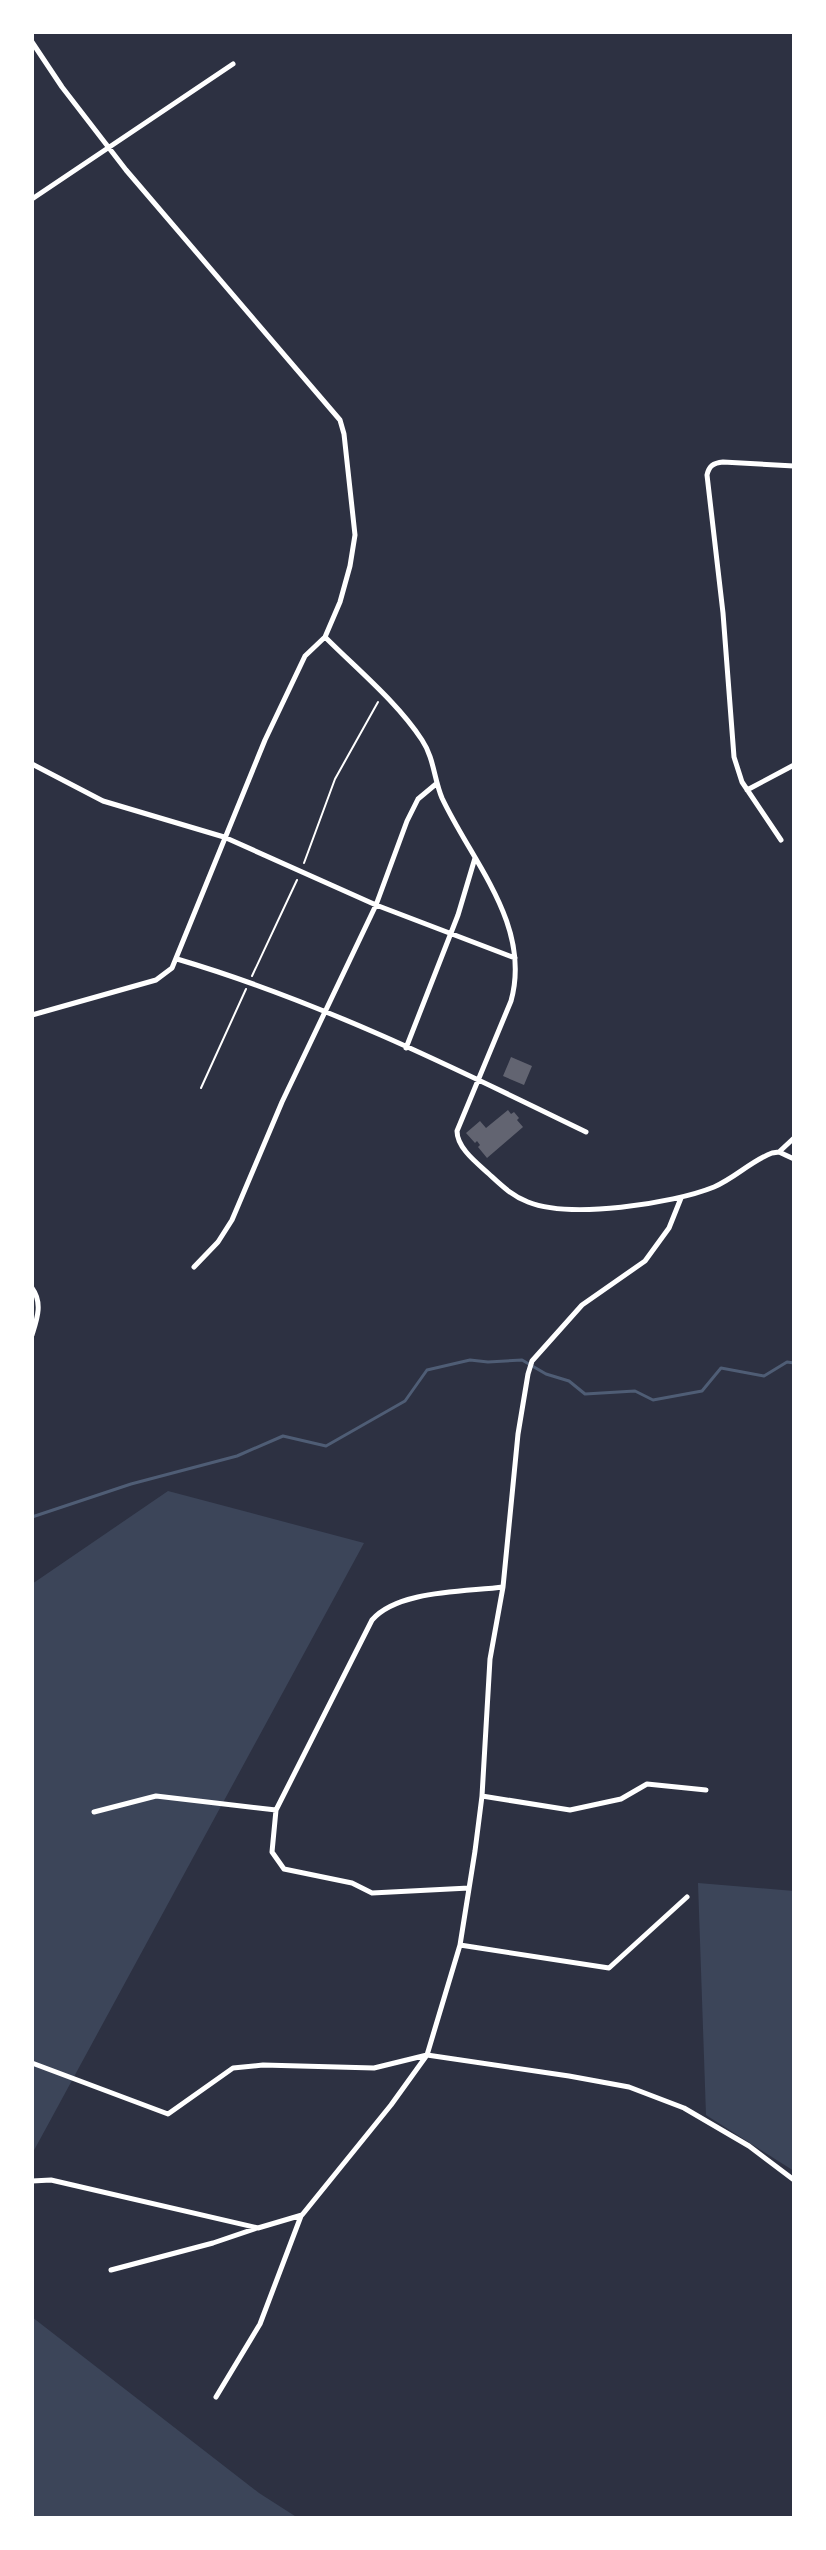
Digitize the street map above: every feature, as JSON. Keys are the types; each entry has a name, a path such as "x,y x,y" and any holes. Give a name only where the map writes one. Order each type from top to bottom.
{"street":[{"path":"32,42 62,87 126,170 340,420 355,535 340,602 325,637 305,656 299,667 224,837 177,959 166,975 156,980 32,1015"},
{"path":"32,199 233,64"},
{"path":"781,840 747,790 734,757 723,613 707,475 715,463 723,462 794,466"},
{"path":"325,637 383,694 424,743 431,758 436,784 458,830 484,869 499,900 515,958 515,987 511,1001 457,1137 459,1144 514,1196 530,1204 557,1209 628,1206 681,1198 715,1186 766,1155 779,1152 794,1138"},
{"path":"32,764 103,801 224,837 300,874 515,958"},
{"path":"747,790 794,765"},
{"path":"194,1267 218,1242 232,1220 282,1102 376,905 414,806 424,792 436,784"},
{"path":"406,1048 450,935 475,857"},
{"path":"177,959 250,981 325,1011 479,1079 586,1132"},
{"path":"779,1152 794,1159"},
{"path":"216,2397 260,2324 302,2215 391,2105 427,2055 460,1945 469,1888 482,1796 490,1659 503,1587 515,1464 532,1361 582,1305 645,1261 669,1228 681,1198"},
{"path":"32,1288 36,1291 39,1313 32,1335"},
{"path":"469,1888 372,1893 352,1883 284,1869 272,1852 276,1810 372,1620 381,1610 401,1600 503,1587"},
{"path":"482,1796 570,1810 621,1799 647,1784 706,1790"},
{"path":"94,1812 156,1796 276,1810"},
{"path":"460,1945 609,1968 687,1897"},
{"path":"32,2063 168,2114 233,2068 263,2065 374,2068 427,2055 569,2076 629,2087 684,2108 749,2146 794,2180"},
{"path":"32,2181 51,2180 258,2228"},
{"path":"111,2270 302,2215"}],"path":[{"path":"300,874 335,779 383,694"}],"shaded area":[{"path":"168,1491 364,1543 32,2154 32,1584"},
{"path":"698,1883 794,1891 794,2171 706,2115"},
{"path":"32,2317 259,2493 298,2518 32,2518"}],"building":[{"path":"511,1057 532,1066 524,1085 503,1076"},
{"path":"508,1110 511,1114 514,1112 523,1127 487,1158 477,1141 475,1143 466,1133 480,1121 486,1128"}],"waterway":[{"path":"32,1517 131,1484 237,1456 283,1436 326,1446 405,1401 427,1370 470,1360 522,1360 546,1374 569,1381 585,1394 635,1391 653,1400 702,1391 721,1368 764,1376 787,1362 794,1363"}]}
